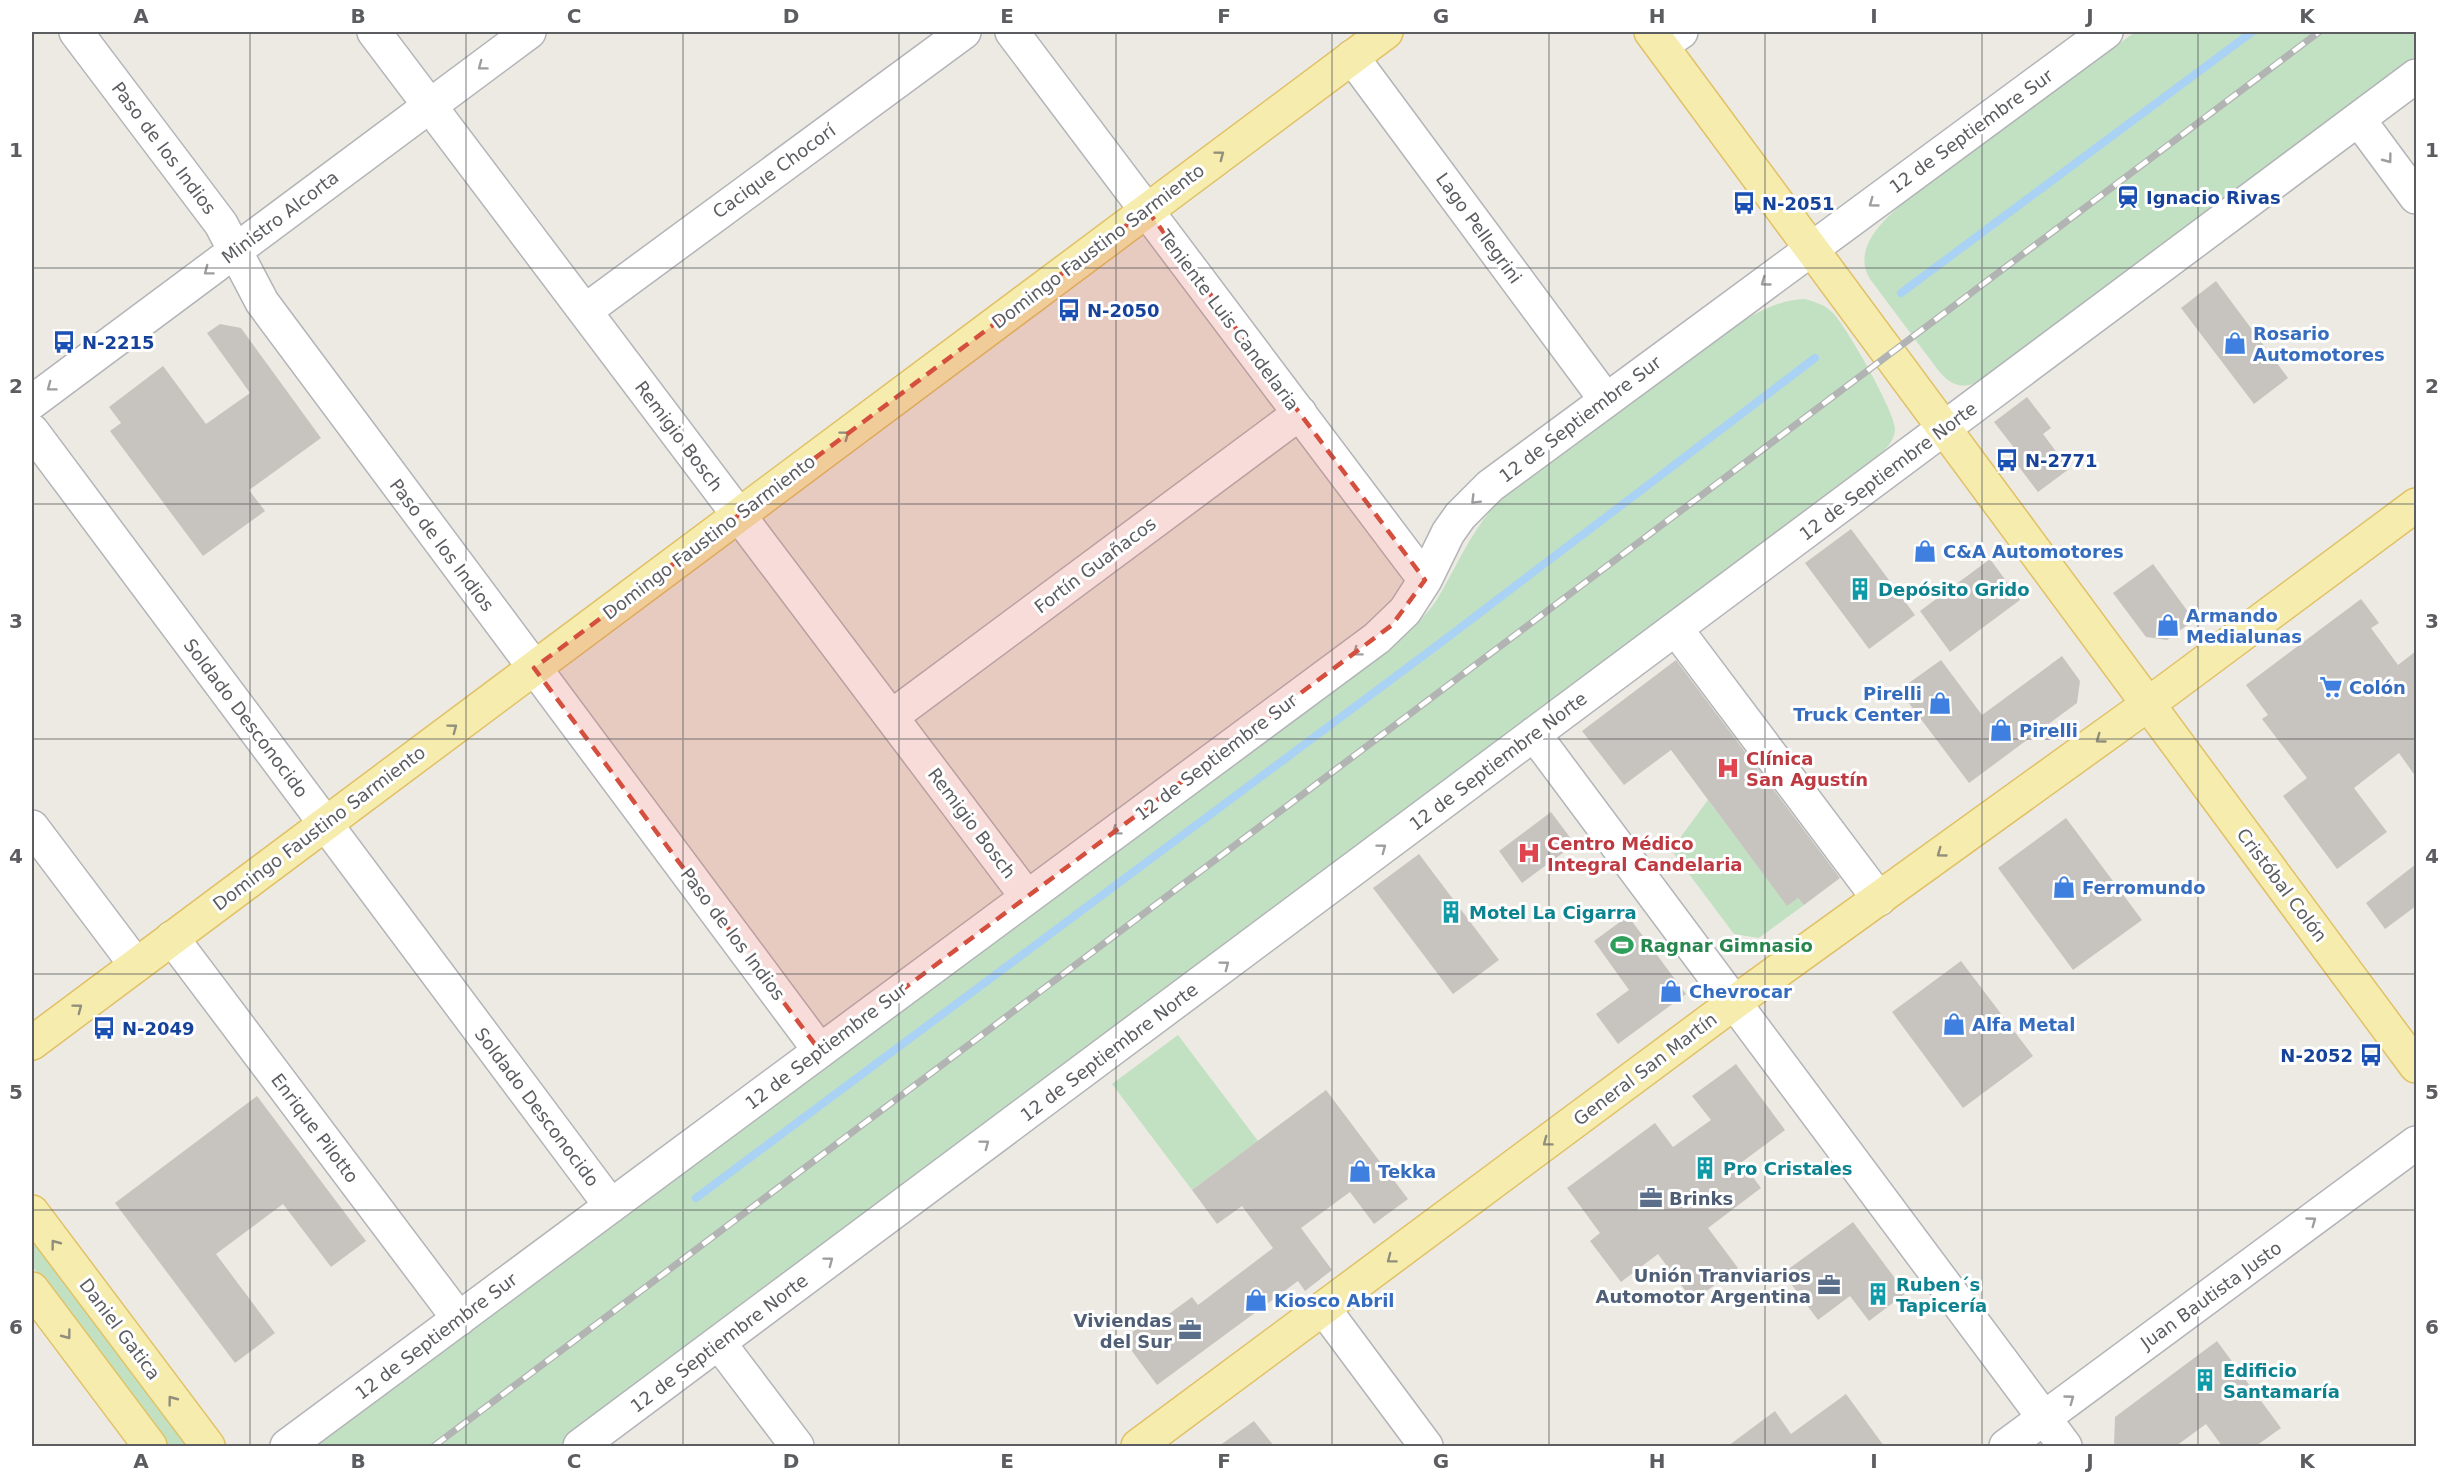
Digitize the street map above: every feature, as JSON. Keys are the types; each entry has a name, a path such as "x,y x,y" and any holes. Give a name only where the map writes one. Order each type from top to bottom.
{"main road":[{"name":"Domingo Faustino Sarmiento","path":"32,1043 1386,32"},
{"path":"1665,36 1812,248 2147,705"},
{"name":"General San Martín","path":"1138,1446 1735,1002 2147,705 2416,505"},
{"name":"Cristóbal Colón","path":"2147,705 2416,1066"},
{"name":"Daniel Gatica","path":"32,1212 208,1446"},
{"path":"32,1289 150,1446"}],"street":[{"name":"Paso de los Indios","path":"76,32 216,218 262,303 820,1051"},
{"name":"Remigio Bosch","path":"374,32 1027,897"},
{"name":"Ministro Alcorta","path":"32,402 529,32"},
{"name":"Cacique Chocorí","path":"585,311 964,32"},
{"name":"Teniente Luis Candelaria","path":"1012,32 1425,580"},
{"name":"12 de Septiembre Sur","path":"287,1446 1377,638 1406,612 1448,533 1475,500 1508,472 2106,32"},
{"name":"Lago Pellegrini","path":"1352,57 1606,400"},
{"name":"12 de Septiembre Norte","path":"580,1446 2416,76"},
{"path":"2359,120 2416,198"},
{"name":"Fortín Guañacos","path":"891,717 1300,413"},
{"name":"Soldado Desconocido","path":"32,431 611,1206"},
{"path":"1676,629 1879,898"},
{"path":"1534,734 2065,1446"},
{"path":"32,827 136,965"},
{"name":"Enrique Pilotto","path":"172,938 459,1319"},
{"name":"Juan Bautista Justo","path":"2006,1446 2416,1143"},
{"path":"1324,1309 1426,1446"},
{"path":"719,1343 797,1446"}],"highlighted area":[{"path":"1147,210 1425,580 1392,625 820,1051 534,668"}],"green space":[{"path":"2135,32 2416,32 2416,56 1981,380 1963,386 1952,383 1938,370 1870,279 1865,266 1865,254 1869,242 1885,220 1916,193"},
{"path":"1805,299 1820,304 1833,313 1880,390 1895,430 1890,443 1881,453 560,1446 311,1446 553,1271 1400,637 1432,606 1474,534 1503,497 1736,325 1777,304"},
{"path":"1708,800 1787,905 1798,898 1804,905 1759,938 1734,934 1671,850"},
{"path":"1178,1035 1258,1141 1192,1190 1112,1084"},
{"path":"32,1238 189,1446 169,1446 32,1266"}],"building":[{"name":"Rosario Automotores","path":"2216,281 2288,378 2254,404 2181,308"},
{"path":"220,324 241,328 321,438 249,490 265,511 203,556 110,431 121,423 109,407 163,366 206,424 250,393 207,333"},
{"path":"2027,397 2051,428 2043,434 2069,469 2038,492 2009,454 2015,449 1994,422"},
{"name":"Depósito Grido","path":"1851,529 1915,615 1869,649 1805,563"},
{"path":"1990,559 2020,600 1950,652 1920,611"},
{"path":"2153,564 2194,620 2167,640 2146,637 2113,593"},
{"name":"Colón","path":"2361,599 2379,623 2371,628 2398,665 2416,651 2416,777 2399,753 2354,788 2387,832 2337,869 2283,796 2307,778 2262,719 2268,715 2246,685"},
{"name":"Pirelli","path":"2062,656 2080,681 2077,703 1969,783 1899,690 1941,660 1982,715"},
{"name":"Clínica San Agustín","path":"1676,660 1840,878 1804,905 1798,898 1787,906 1671,750 1624,785 1582,731"},
{"name":"Centro Médico Integral Candelaria","path":"1551,812 1575,844 1522,883 1499,851"},
{"name":"Ferromundo","path":"2066,818 2142,920 2073,970 1998,868"},
{"path":"1419,854 1499,960 1453,994 1373,888"},
{"path":"2416,864 2416,906 2385,929 2366,903"},
{"path":"1628,916 1686,994 1618,1044 1596,1014 1629,990 1594,941"},
{"name":"Alfa Metal","path":"1961,961 2033,1056 1963,1108 1892,1012"},
{"path":"1736,1064 1785,1130 1742,1162 1761,1188 1708,1228 1738,1268 1693,1301 1658,1254 1621,1282 1590,1241 1600,1233 1567,1188 1655,1123 1673,1147 1711,1120 1692,1096"},
{"path":"1326,1090 1408,1199 1374,1224 1350,1192 1301,1228 1332,1270 1305,1291 1298,1281 1157,1385 1123,1339 1154,1316 1158,1322 1192,1297 1198,1305 1273,1248 1242,1206 1217,1224 1192,1190"},
{"path":"257,1096 366,1241 331,1267 283,1204 216,1254 275,1333 235,1363 115,1203"},
{"name":"Unión Tranviarios Automotor Argentina","path":"1853,1222 1906,1293 1869,1321 1850,1296 1818,1320 1783,1273"},
{"name":"Edificio Santamaría","path":"2217,1341 2281,1428 2256,1446 2222,1446 2206,1424 2176,1446 2114,1446 2115,1417"},
{"path":"1846,1394 1884,1446 1728,1446 1775,1411 1791,1434"},
{"path":"1254,1421 1274,1446 1219,1446"}],"waterway":[{"path":"1901,293 2252,32"},
{"path":"696,1198 1439,644 1815,358"}],"railway":[{"path":"434,1446 2319,32"}],"place":[{"name":"Ignacio Rivas","path":"2128,197"},
{"name":"N-2051","path":"1744,203"},
{"name":"N-2050","path":"1069,310"},
{"name":"N-2215","path":"64,342"},
{"name":"Rosario Automotores","path":"2235,343"},
{"name":"N-2771","path":"2007,460"},
{"name":"C&A Automotores","path":"1925,551"},
{"name":"Depósito Grido","path":"1860,589"},
{"name":"Armando Medialunas","path":"2168,625"},
{"name":"Colón","path":"2331,687"},
{"name":"Pirelli Truck Center","path":"1940,703"},
{"name":"Pirelli","path":"2001,730"},
{"name":"Clínica San Agustín","path":"1728,768"},
{"name":"Centro Médico Integral Candelaria","path":"1529,853"},
{"name":"Ferromundo","path":"2064,887"},
{"name":"Motel La Cigarra","path":"1451,912"},
{"name":"Ragnar Gimnasio","path":"1622,945"},
{"name":"Chevrocar","path":"1671,991"},
{"name":"Alfa Metal","path":"1954,1024"},
{"name":"N-2049","path":"104,1028"},
{"name":"N-2052","path":"2371,1055"},
{"name":"Pro Cristales","path":"1705,1168"},
{"name":"Tekka","path":"1360,1171"},
{"name":"Brinks","path":"1651,1198"},
{"name":"Unión Tranviarios Automotor Argentina","path":"1829,1285"},
{"name":"Ruben´s Tapicería","path":"1878,1294"},
{"name":"Kiosco Abril","path":"1256,1300"},
{"name":"Viviendas del Sur","path":"1190,1330"},
{"name":"Edificio Santamaría","path":"2205,1380"}]}
